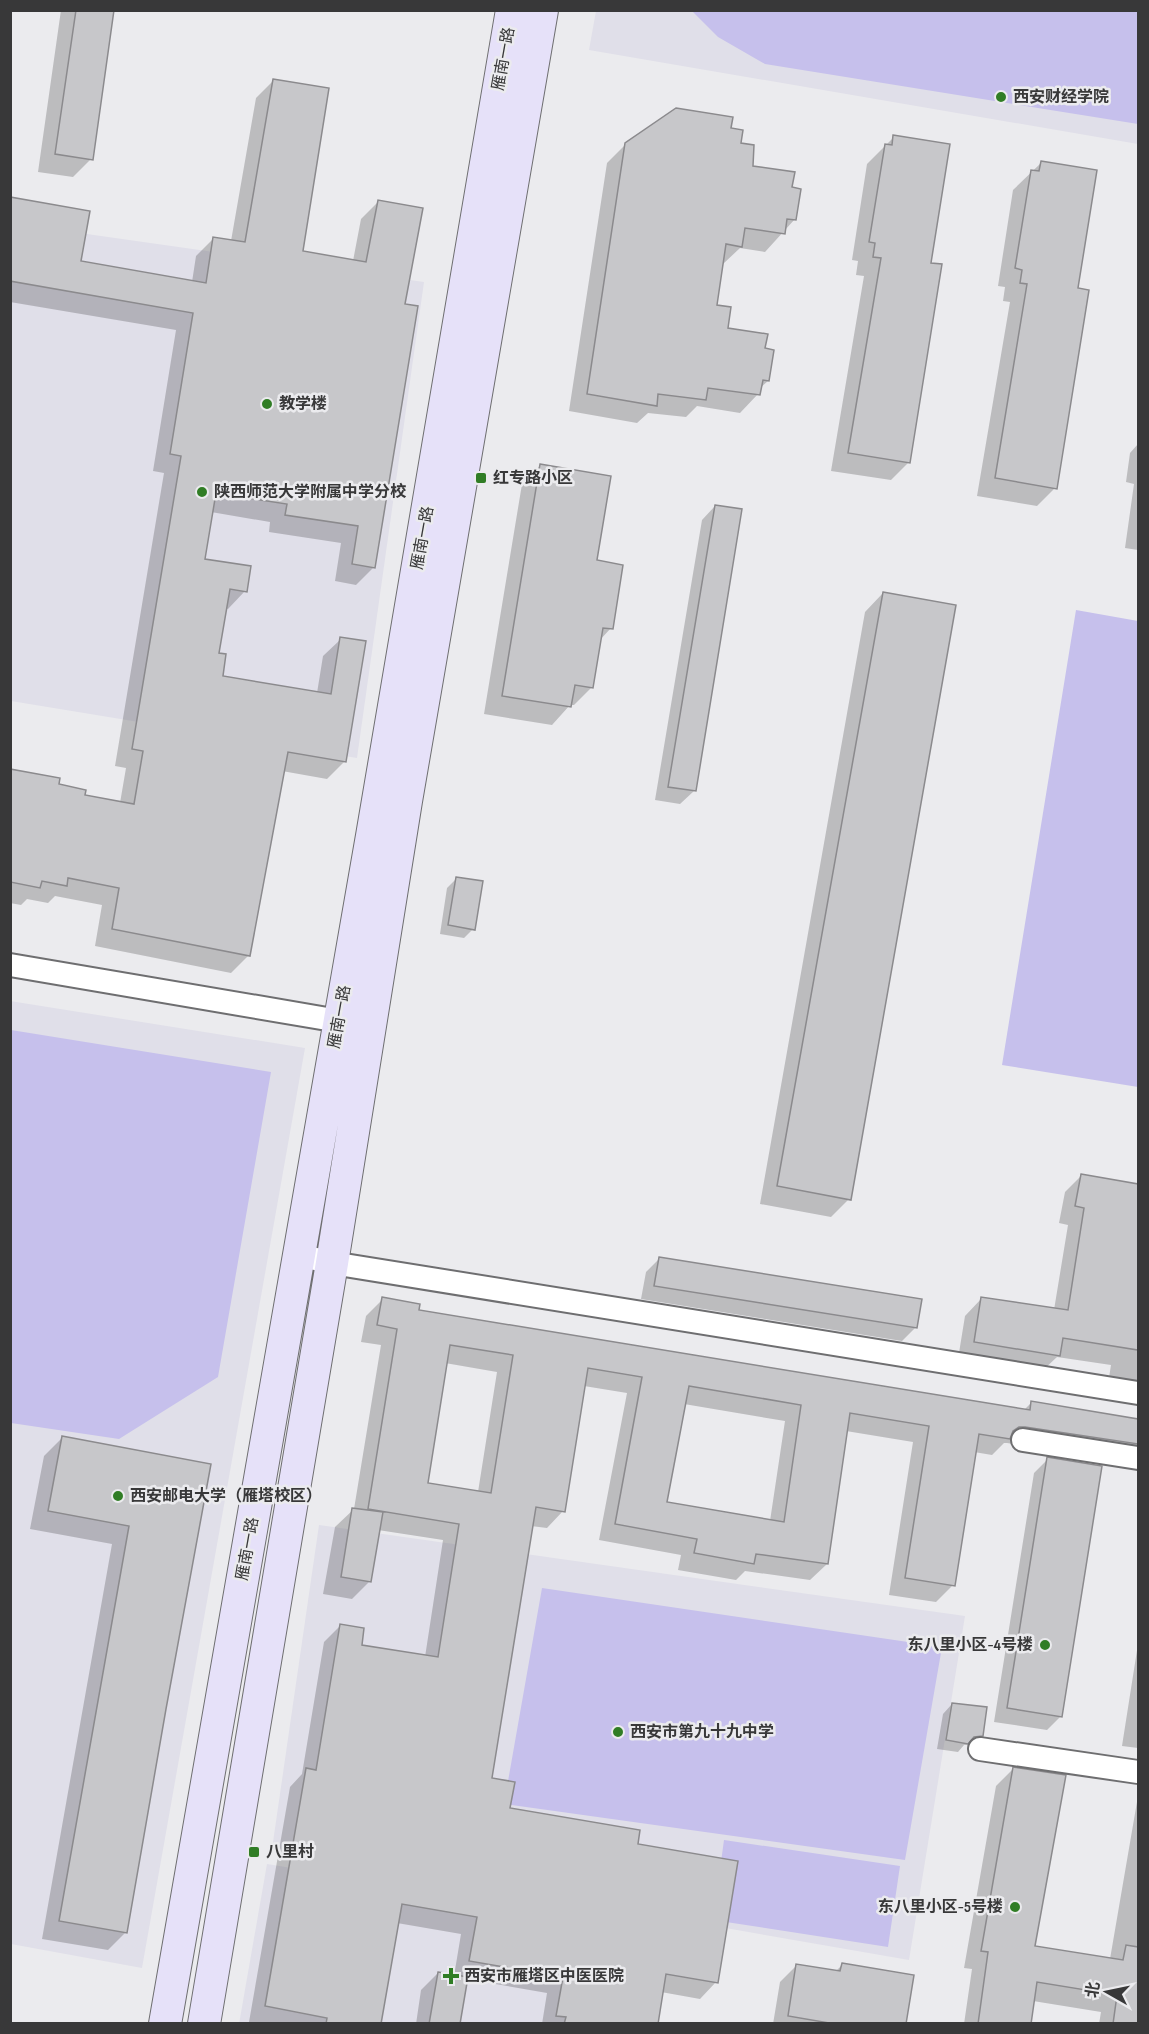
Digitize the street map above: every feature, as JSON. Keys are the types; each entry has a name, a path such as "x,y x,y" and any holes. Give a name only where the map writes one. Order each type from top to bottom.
{"main road":[{"name":"雁南一路","path":"165,2024 512,10"},
{"name":"雁南一路","path":"204,2024 332,1263 406,801 542,10"}],"street":[{"path":"10,965 339,1021"},
{"path":"299,1256 1138,1393"},
{"path":"1023,1440 1138,1458"},
{"path":"980,1749 1138,1772"}],"shaded area":[{"name":"西安财经学院","path":"596,11 1138,11 1138,144 589,50"},
{"name":"西安财经学院","path":"692,11 1138,11 1138,124 765,64 718,37"},
{"name":"陕西师范大学附属中学分校","path":"10,223 424,282 357,758 11,701"},
{"path":"1076,610 1138,621 1138,1087 1002,1065"},
{"name":"西安邮电大学（雁塔校区）","path":"10,1001 305,1048 142,1968 11,1944"},
{"path":"11,1030 271,1072 218,1377 119,1439 11,1423"},
{"name":"西安市第九十九中学","path":"319,1525 965,1616 909,1960 272,1849"},
{"path":"542,1588 942,1647 905,1860 504,1804"},
{"path":"724,1840 900,1866 888,1947 713,1920"},
{"name":"西安市雁塔区中医医院","path":"267,1864 663,1929 647,2023 239,2024"}],"building":[{"path":"76,10 114,10 93,160 55,154"},
{"path":"273,79 329,88 303,251 366,262 378,200 423,208 405,304 418,306 375,568 352,564 358,526 285,515 287,504 216,493 205,559 251,566 247,592 230,589 219,653 226,654 223,676 331,694 340,637 366,641 346,762 288,752 250,956 112,929 119,888 68,878 67,886 42,881 40,888 10,882 10,769 60,778 59,784 86,790 85,795 134,804 143,751 132,749 181,456 170,454 193,313 10,281 10,197 90,211 81,261 206,283 213,237 245,242"},
{"path":"676,108 733,117 731,128 743,130 741,143 754,145 753,166 795,172 792,187 801,189 796,220 787,219 785,234 745,228 742,247 726,244 717,305 731,307 728,328 768,334 765,348 774,350 769,381 763,380 760,395 708,388 706,400 658,394 657,406 587,394 625,143"},
{"path":"893,135 950,144 931,263 942,264 910,463 848,453 881,258 873,257 875,243 869,242 885,144 892,145"},
{"path":"1041,161 1097,170 1078,288 1089,290 1057,489 995,478 1027,284 1020,283 1022,270 1015,268 1031,170 1039,171"},
{"path":"540,464 611,476 597,560 623,565 613,629 603,628 593,688 575,685 571,707 502,696"},
{"path":"715,505 742,509 696,791 668,787"},
{"path":"883,592 956,605 851,1200 777,1186"},
{"path":"456,877 483,881 475,930 448,925"},
{"path":"1081,1174 1138,1184 1138,1350 1063,1338 1060,1356 974,1342 981,1297 1068,1310 1084,1208 1075,1206"},
{"path":"659,1257 922,1299 917,1328 654,1286"},
{"path":"382,1297 420,1304 419,1310 1030,1410 1031,1401 1138,1419 1138,1444 1025,1427 1019,1427 1013,1431 1010,1439 979,1434 955,1586 905,1578 929,1426 850,1413 828,1564 756,1554 754,1564 694,1553 697,1539 615,1524 642,1377 588,1368 565,1512 536,1507 492,1778 515,1782 510,1808 640,1830 638,1844 738,1861 718,1983 666,1974 658,2024 564,2024 566,2017 556,2016 563,1977 469,1961 477,1917 402,1904 381,2024 326,2024 327,2018 265,2006 306,1768 316,1770 340,1624 364,1628 362,1645 438,1657 459,1524 368,1509 397,1329 377,1325","holes":["450,1345 513,1355 491,1493 428,1483","689,1386 801,1405 784,1522 667,1502"]},
{"path":"62,1436 211,1464 127,1933 59,1921 129,1526 48,1511"},
{"path":"1047,1457 1102,1466 1062,1717 1007,1708"},
{"path":"352,1508 383,1512 371,1582 341,1577"},
{"path":"952,1703 987,1707 983,1736 974,1737 968,1744 946,1740"},
{"path":"1013,1767 1066,1775 1035,1946 1123,1960 1126,1945 1138,1947 1138,2024 1113,2024 1117,1995 1037,1982 1031,2024 978,2024 988,1952 981,1951"},
{"path":"842,1963 914,1975 906,2024 835,2024 788,2016 796,1964 840,1971"},
{"path":"438,1972 468,1977 460,2024 429,2024"}],"place":[{"name":"西安财经学院","path":"1001,97"},
{"name":"教学楼","path":"267,404"},
{"name":"红专路小区","path":"481,478"},
{"name":"陕西师范大学附属中学分校","path":"202,492"},
{"name":"西安邮电大学（雁塔校区）","path":"118,1496"},
{"name":"东八里小区-4号楼","path":"1045,1645"},
{"name":"西安市第九十九中学","path":"618,1732"},
{"name":"八里村","path":"254,1852"},
{"name":"东八里小区-5号楼","path":"1015,1907"},
{"name":"西安市雁塔区中医医院","path":"451,1976"}]}
